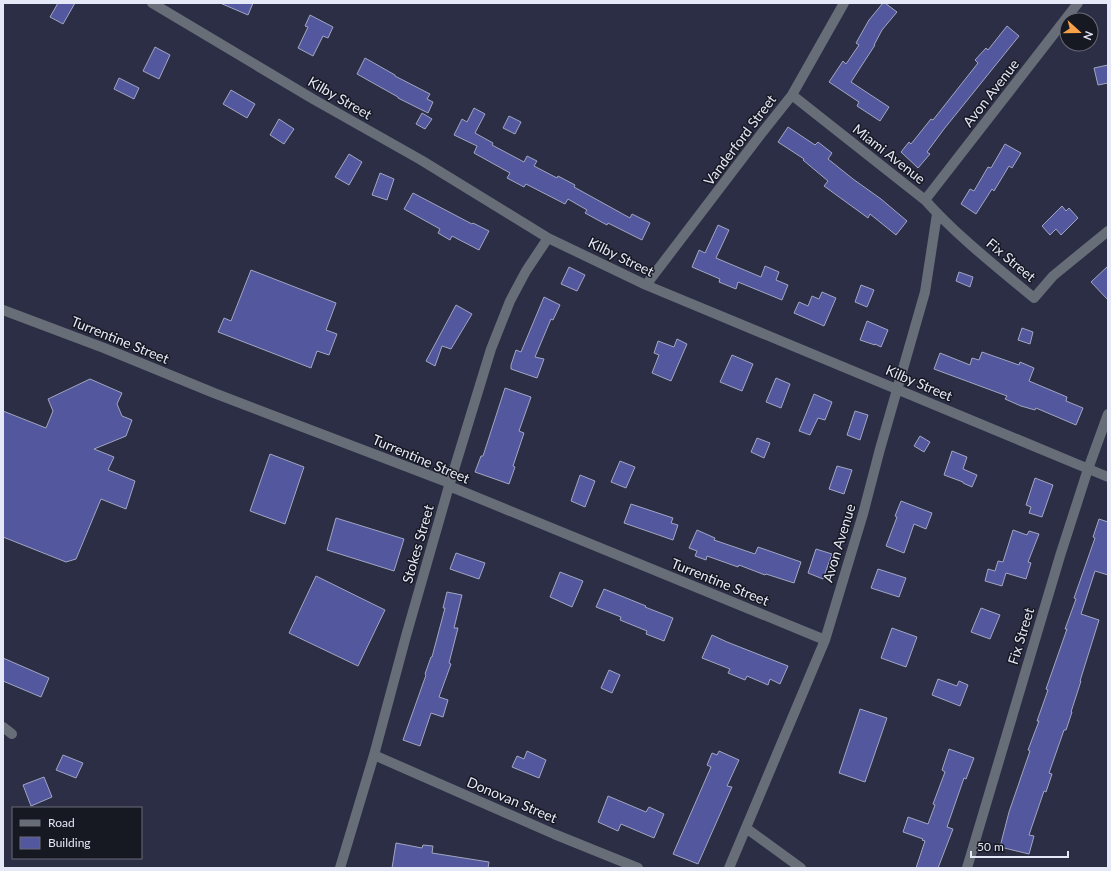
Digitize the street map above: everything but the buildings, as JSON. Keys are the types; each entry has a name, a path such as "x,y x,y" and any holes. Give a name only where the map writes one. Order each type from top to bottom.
{"street":[{"name":"Kilby Street","path":"152,3 306,95 421,160 548,238 646,285 1108,477"},
{"name":"Vanderford Street","path":"646,285 792,95 844,3"},
{"name":"Avon Avenue","path":"925,200 1078,3"},
{"name":"Miami Avenue","path":"792,95 925,200 937,214 966,240"},
{"name":"Avon Avenue","path":"729,868 825,640 863,514 925,292 937,214"},
{"name":"Fix Street","path":"966,240 1034,298 1053,276 1108,231"},
{"name":"Stokes Street","path":"340,868 374,755 449,486 492,349 503,316 526,272 548,238"},
{"name":"Turrentine Street","path":"3,310 447,482 449,486 825,640"},
{"name":"Fix Street","path":"968,868 1058,563 1088,469 1108,414"},
{"path":"3,727 12,734"},
{"name":"Donovan Street","path":"374,755 554,834 638,868"},
{"path":"746,828 801,868"}]}
